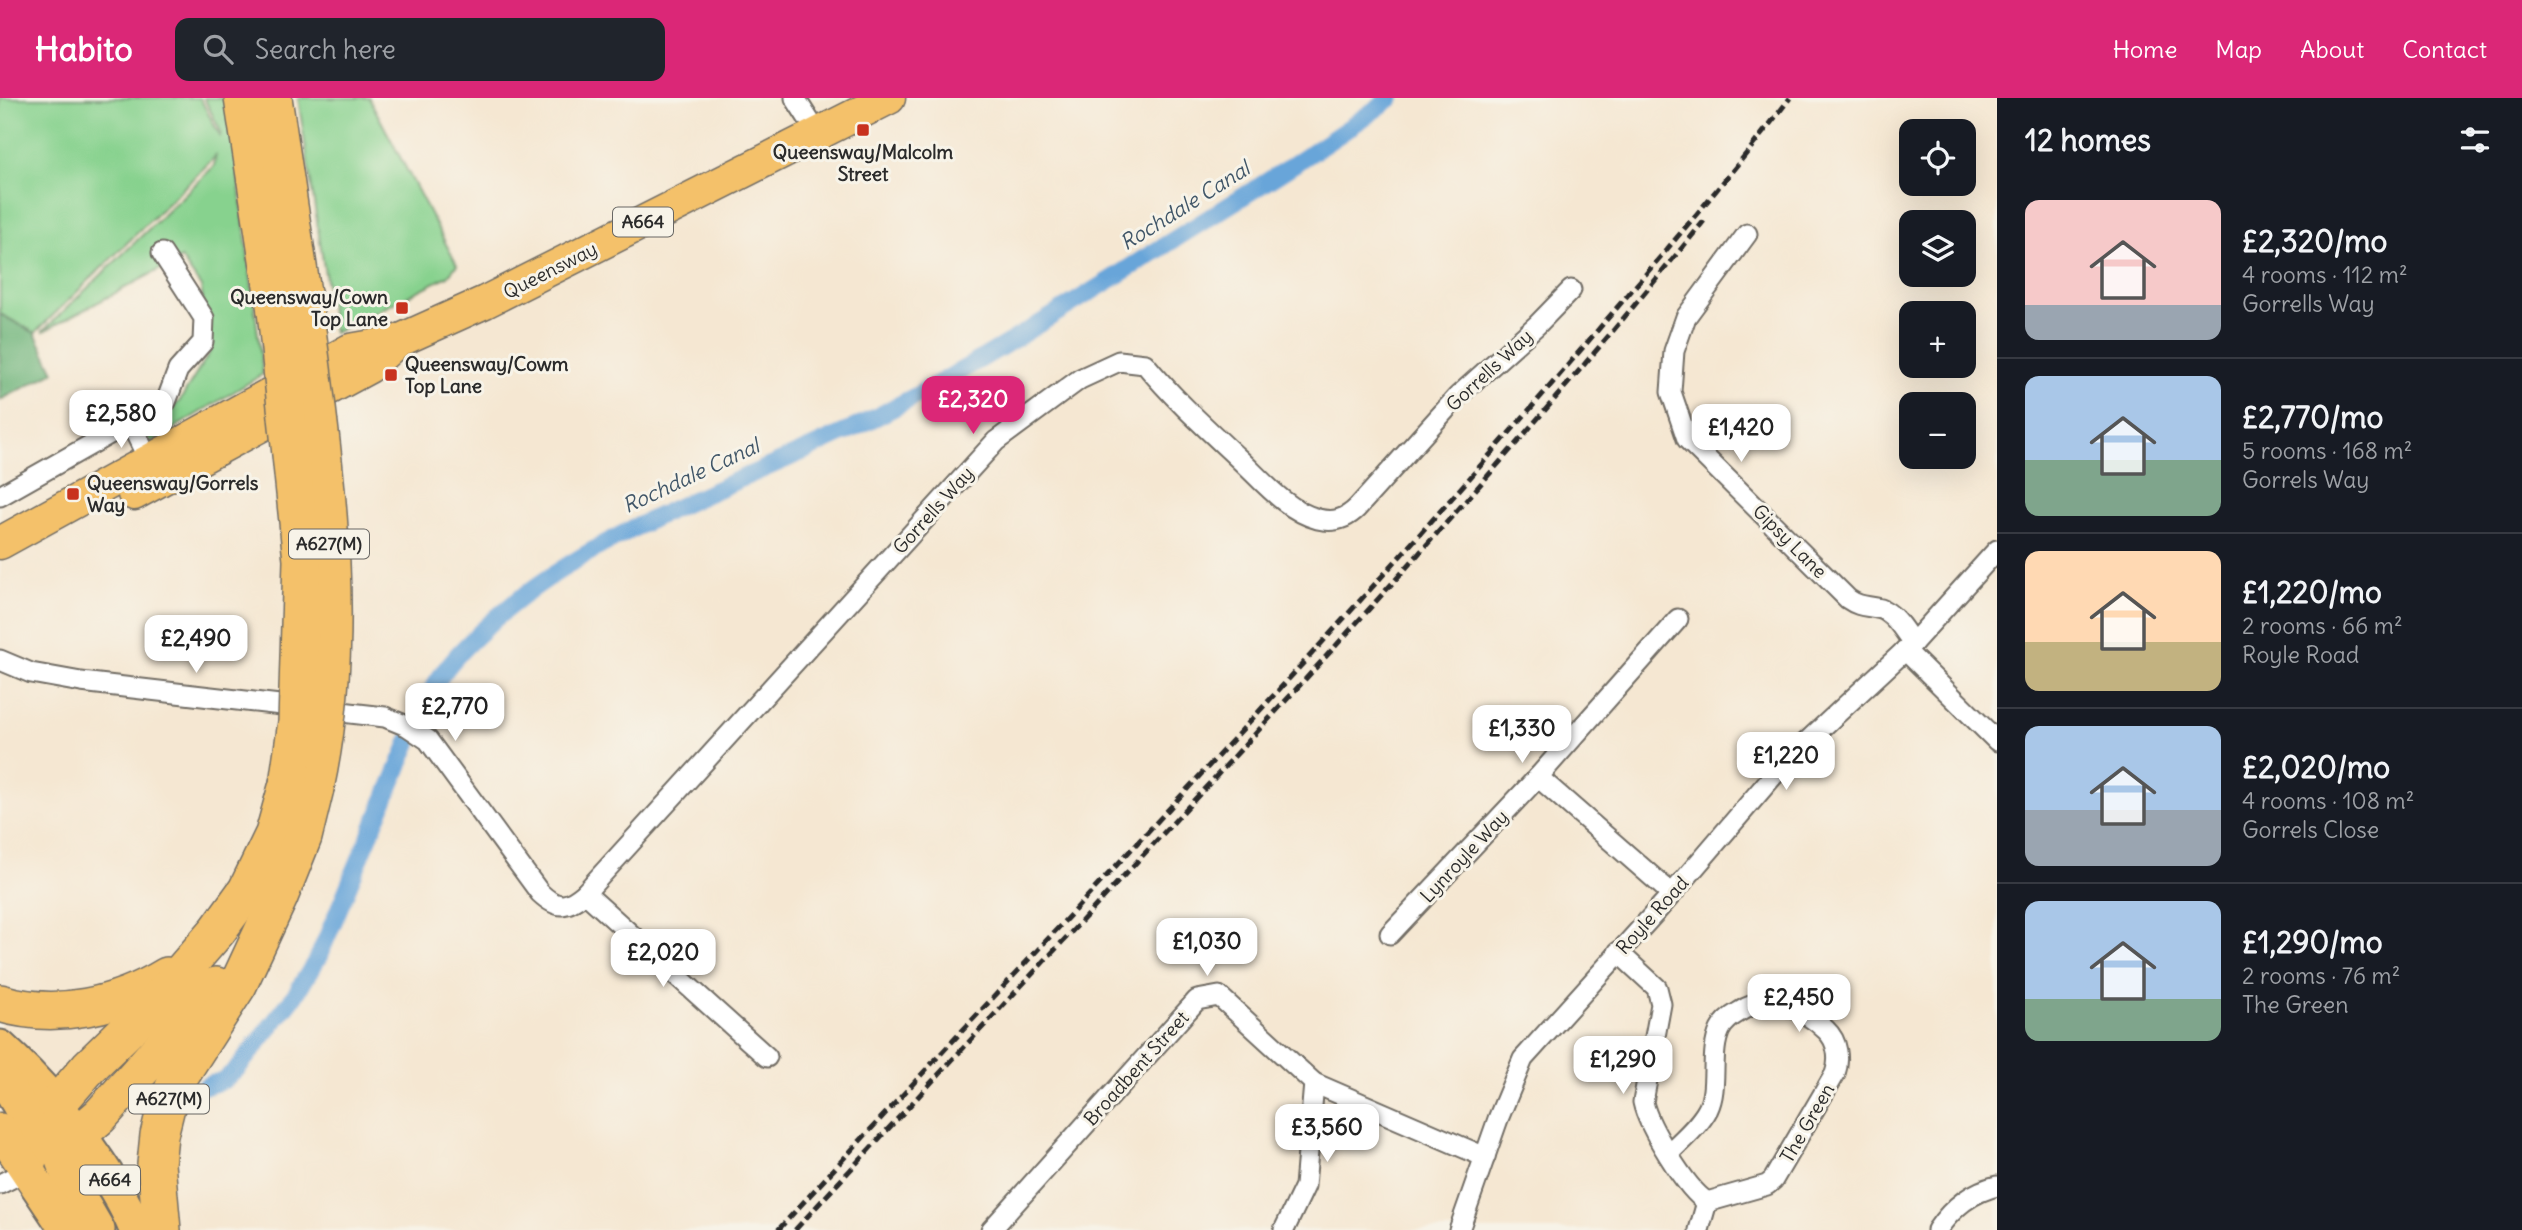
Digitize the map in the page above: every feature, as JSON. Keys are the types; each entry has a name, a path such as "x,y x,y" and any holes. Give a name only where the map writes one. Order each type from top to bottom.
{"highway":[{"name":"A627(M)","path":"18,1126 89,1067 155,1003 218,930 247,890 325,740 331,654 332,575 323,457 243,98"},
{"name":"A627(M)","path":"273,98 289,306"},
{"name":"A627(M)","path":"162,1230 156,1164 166,1107 177,1080 238,985 292,867 303,837 301,786"},
{"name":"A627(M)","path":"69,1142 100,1116 225,976 265,926"},
{"name":"A627(M)","path":"0,1003 55,1010 83,1008 119,1000 155,983 189,962"},
{"name":"A664","path":"0,1047 27,1072 18,1126 14,1177 67,1230"},
{"name":"A664","path":"0,1078 23,1109 18,1126"},
{"name":"A664","path":"18,1126 69,1142 115,1188 136,1230"},
{"name":"A664","path":"14,1177 69,1142"},
{"path":"69,1142 75,1189 98,1230"}],"main road":[{"name":"Queensway","path":"0,566 350,350 396,342 485,302 889,98"},
{"name":"Queensway","path":"0,543 154,471"}],"street":[{"path":"795,98 818,134"},
{"name":"Gipsy Lane","path":"1746,234 1686,317 1674,351 1671,392 1687,439 1848,599 1859,606 1886,612 1909,646 1997,741"},
{"path":"0,496 166,402 178,370 204,342 205,318 162,253"},
{"name":"Gorrells Way","path":"0,660 31,673 81,682 385,717 407,726 428,740 548,900 556,904 572,904 585,893 996,441 1080,379 1119,361 1145,364 1169,393 1280,498 1307,515 1335,520 1350,515 1458,396 1537,325 1571,290"},
{"path":"130,422 154,471"},
{"name":"Royle Road","path":"1459,1230 1523,1059 1672,894 1785,762 1909,646 1997,550"},
{"name":"Lynroyle Way","path":"1390,934 1538,777 1678,619"},
{"path":"1538,777 1672,894"},
{"path":"585,893 767,1057"},
{"path":"1618,952 1657,988 1659,994 1661,1004 1643,1102 1645,1113 1668,1153 1692,1190 1707,1202 1699,1230"},
{"name":"Broadbent Street","path":"991,1230 1197,1000 1219,996 1314,1083 1485,1157"},
{"name":"The Green","path":"1668,1153 1696,1125 1708,1108 1716,1044 1720,1030 1732,1017 1751,1004 1770,1002 1801,1011 1830,1033 1837,1053 1838,1065 1835,1074 1778,1173 1767,1185 1707,1202"},
{"path":"1284,1230 1305,1185 1314,1083"},
{"path":"1937,1230 1958,1204 1986,1188 1997,1185"}],"green space":[{"path":"0,98 200,98 220,136 221,132 204,98 228,98 263,374 151,442 144,429 179,402 211,350 201,287 181,258 42,332 214,166 216,154 35,333 0,314"},
{"path":"298,98 369,98 457,265 448,276 334,333"},
{"path":"0,314 35,333 54,372 0,400"}],"waterway":[{"name":"Rochdale Canal","path":"206,1086 224,1080 237,1069 294,997 319,956 429,695 443,672 496,618 539,584 632,529 831,439 985,357 1275,176 1391,98"}],"railway":[{"path":"778,1230 1387,570 1663,253 1790,98"},
{"path":"795,1230 1371,606 1484,480 1704,221"}],"place":[{"name":"Queensway/Malcolm Street","path":"863,130"},
{"name":"Queensway/Cown Top Lane","path":"402,308"},
{"name":"Queensway/Cowm Top Lane","path":"391,375"},
{"name":"Queensway/Gorrels Way","path":"73,494"}]}
